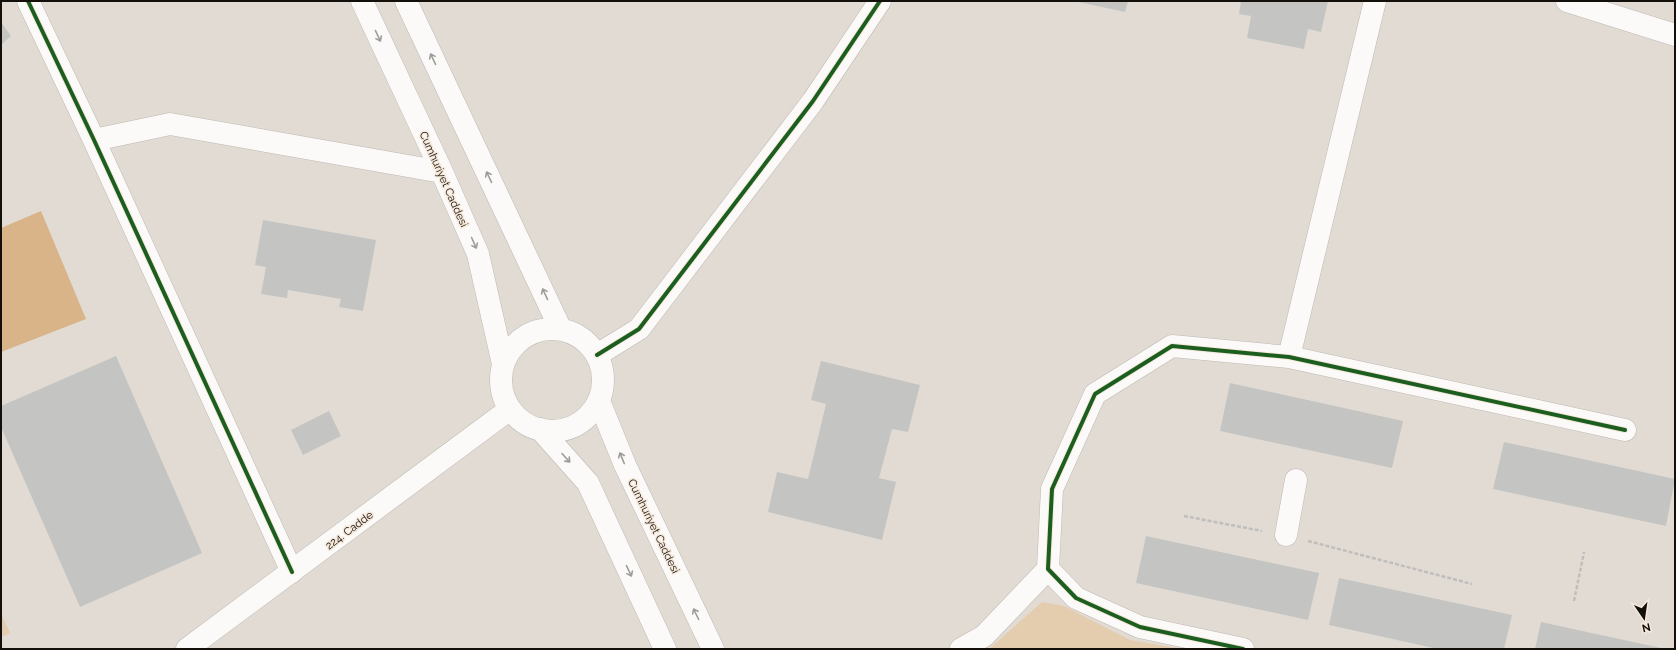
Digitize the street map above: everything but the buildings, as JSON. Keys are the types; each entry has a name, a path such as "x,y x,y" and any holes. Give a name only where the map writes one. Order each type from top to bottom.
{"street":[{"path":"28,1 94,140 292,572"},
{"name":"Cumhuriyet Caddesi","path":"362,1 442,172 478,254 503,364"},
{"path":"406,1 561,330"},
{"path":"597,355 639,329 813,101 880,1"},
{"path":"1289,357 1375,1"},
{"path":"1567,1 1675,35"},
{"path":"94,140 170,124 442,172"},
{"path":"547,329 561,330 576,334 588,343 597,355 602,370 603,384 598,401 588,416 574,426 557,431 540,429 528,425 518,418 510,409 503,395 501,380 503,364 510,351 520,340 532,333 547,329"},
{"path":"962,649 984,636 1048,569 1052,489 1095,394 1172,346 1289,357 1625,430"},
{"name":"Cumhuriyet Caddesi","path":"598,401 625,465 713,649"},
{"name":"224. Cadde","path":"187,649 510,409"},
{"path":"540,429 588,483 665,649"},
{"path":"1286,535 1296,480"},
{"path":"1048,569 1076,598 1140,627 1215,646 1243,649"}],"path":[{"path":"1184,516 1286,535 1472,584"},
{"path":"1574,602 1584,552"}],"shaded area":[{"path":"41,211 86,319 1,352 1,228"},
{"path":"1042,602 1064,606 1130,640 1183,649 989,649"},
{"path":"1,613 10,633 1,637"}],"cycle path":[{"path":"28,1 94,140 292,572"},
{"path":"597,355 639,329 813,101 880,1"},
{"path":"1243,649 1140,627 1076,598 1048,569 1052,489 1095,394 1172,346 1289,357 1625,430"}]}
